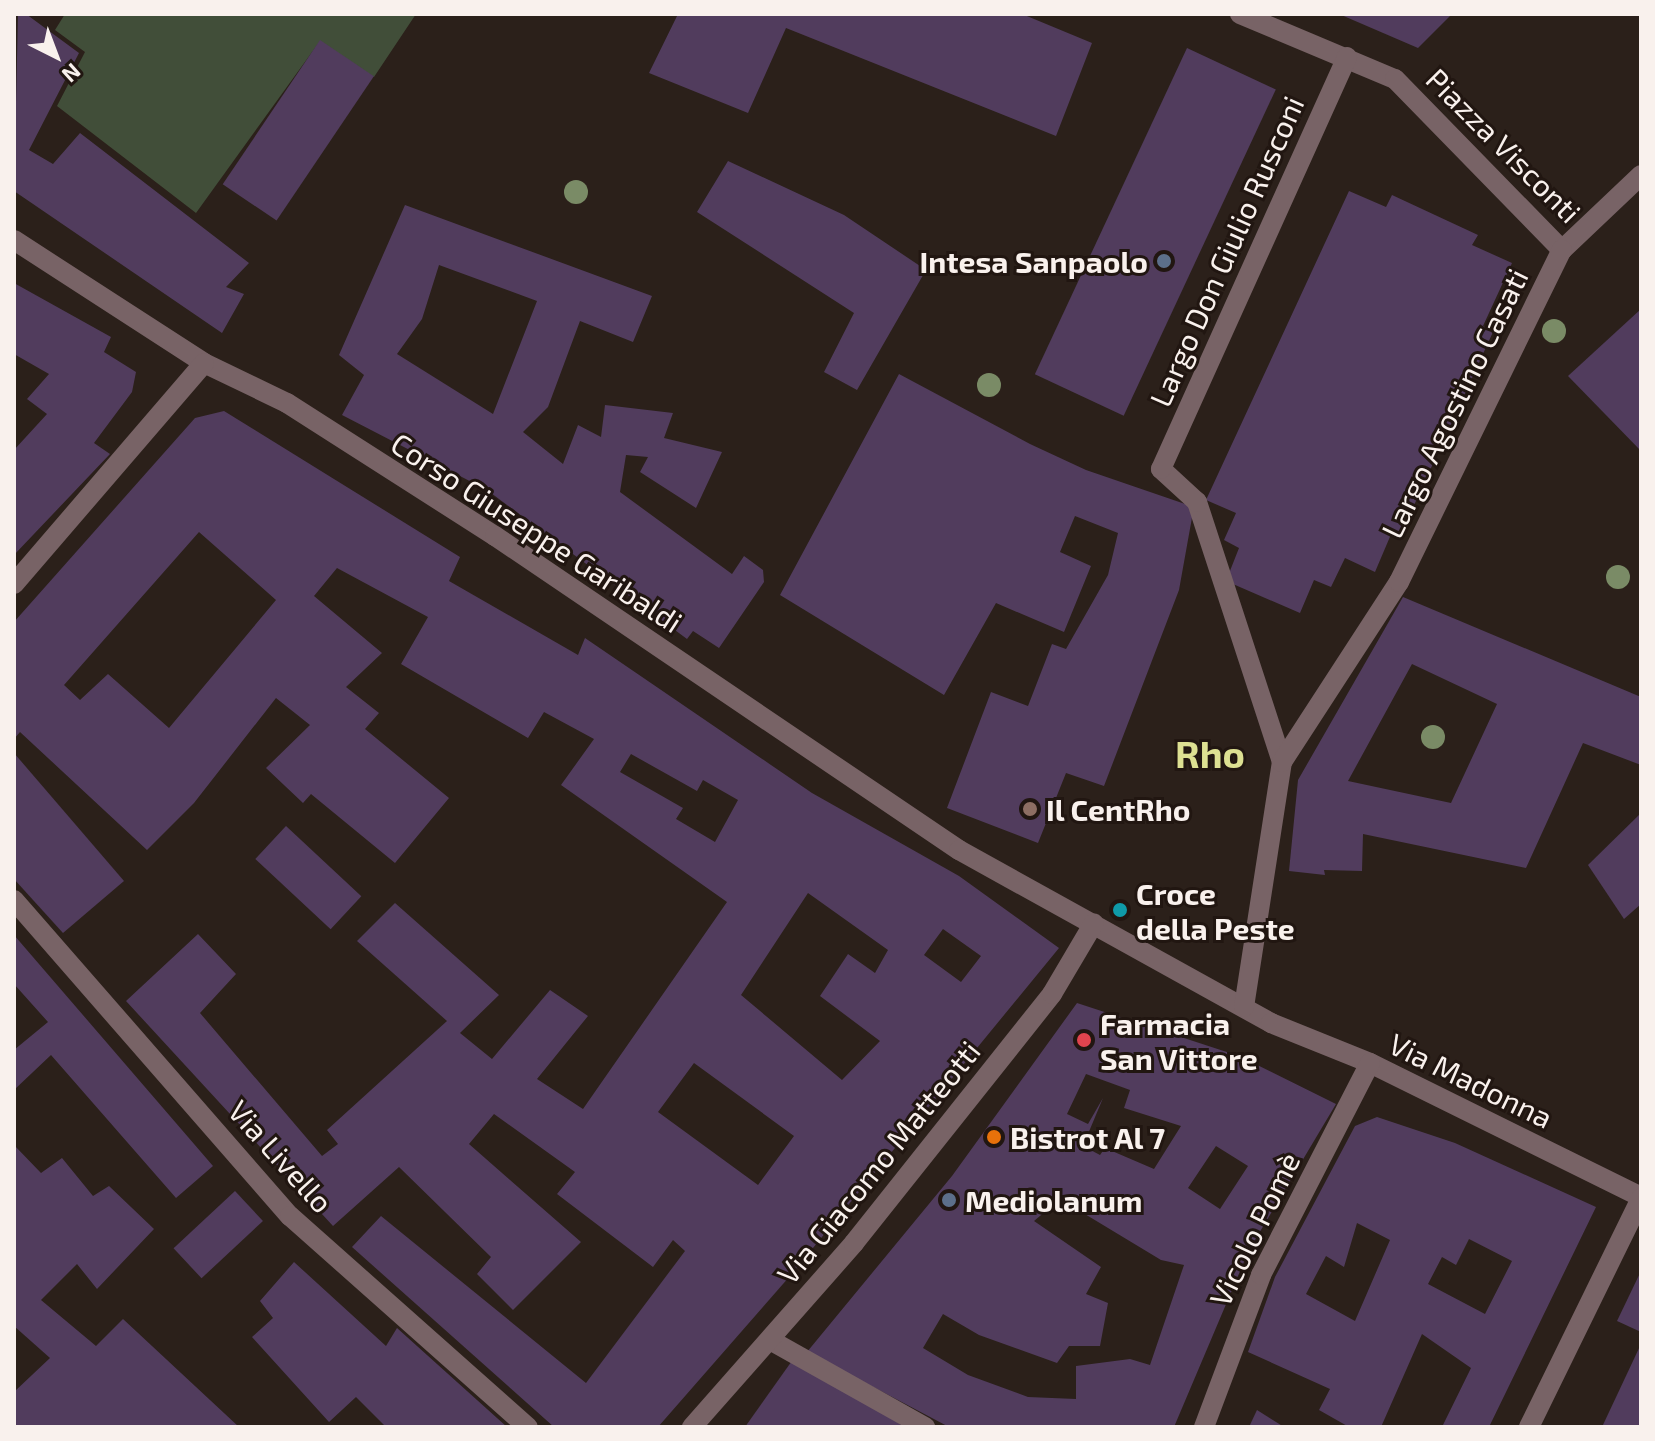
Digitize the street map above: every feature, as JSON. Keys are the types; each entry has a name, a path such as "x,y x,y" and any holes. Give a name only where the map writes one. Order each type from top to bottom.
{"street":[{"path":"1240,14 1347,57"},
{"name":"Piazza Visconti","path":"1347,57 1395,79 1562,250 1641,175"},
{"name":"Largo Don Giulio Rusconi","path":"1282,762 1197,502 1161,469 1347,57"},
{"name":"Corso Giuseppe Garibaldi","path":"14,240 204,363 287,403 495,536 959,850 1094,923"},
{"name":"Largo Agostino Casati","path":"1282,762 1399,582 1562,250"},
{"path":"14,584 204,363"},
{"path":"1244,1007 1282,762"},
{"name":"Via Livello","path":"14,900 290,1216 528,1427"},
{"name":"Via Madonna","path":"1094,923 1271,1023 1370,1063 1641,1198"},
{"name":"Via Giacomo Matteotti","path":"692,1427 854,1243 1052,994 1094,923"},
{"name":"Vicolo Pomè","path":"1204,1427 1261,1275 1370,1063"},
{"path":"1529,1427 1641,1198"},
{"path":"770,1340 925,1427"}],"green space":[{"path":"65,14 416,14 374,77 320,41 196,213 57,106 85,52 55,30"}],"building":[{"path":"18,14 26,14 79,53 29,150 53,164 80,133 249,263 226,287 244,294 222,333 14,191"},
{"path":"678,14 1022,14 1092,43 1056,136 786,28 748,113 649,73"},
{"path":"1339,14 1452,14 1418,48"},
{"path":"320,40 374,76 277,221 223,184"},
{"path":"1187,48 1276,89 1124,416 1035,374"},
{"path":"728,161 844,215 926,270 857,390 824,372 854,313 697,212"},
{"path":"1349,191 1386,207 1392,195 1478,235 1472,245 1512,263 1483,326 1493,332 1400,536 1392,532 1375,572 1345,558 1331,587 1314,580 1300,613 1226,581 1239,548 1224,540 1236,513 1206,500"},
{"path":"405,205 652,296 633,342 580,321 548,407 523,432 563,464 578,425 601,437 605,405 673,413 664,438 722,452 696,508 640,472 648,457 626,455 620,492 732,574 744,556 763,570 764,582 719,648 693,631 687,639 487,490 342,415 364,375 339,355","holes":["439,265 537,301 493,414 397,354 422,319"]},
{"path":"14,283 111,337 104,352 136,372 132,392 94,443 110,454 14,555 14,450 47,414 27,399 49,374 14,354"},
{"path":"1641,309 1641,451 1568,376"},
{"path":"899,374 1030,444 1086,470 1188,505 1193,512 1179,590 1104,786 1066,773 1038,843 947,808 991,692 1028,706 1052,644 1066,649 1108,575 1118,533 1075,516 1060,552 1091,566 1064,632 996,603 944,695 780,595"},
{"path":"224,411 460,557 449,581 578,655 585,638 812,793 959,876 1059,948 790,1276 658,1427 554,1427 352,1247 381,1216 586,1383 685,1251 673,1240 653,1267 557,1194 575,1172 494,1114 469,1144 581,1242 513,1310 477,1274 491,1257 399,1167 333,1226 126,1001 198,934 236,974 200,1013 322,1156 338,1144 327,1130 447,1021 357,941 395,903 499,995 460,1033 492,1059 550,990 588,1016 537,1079 583,1109 727,902 561,785 594,739 544,712 528,738 401,664 428,617 337,568 314,596 382,653 346,687 379,713 365,729 449,798 395,863 311,794 303,803 266,768 310,725 276,698 194,803 147,850 20,732 14,739 14,622 195,418","holes":["199,532 276,600 169,728 108,674 80,700 64,685","631,754 697,791 703,780 738,800 715,842 676,819 683,808 620,772","808,893 888,950 875,973 848,954 820,996 880,1041 842,1080 741,995","943,929 981,956 961,982 924,955","694,1063 794,1136 758,1185 658,1112"]},
{"path":"1403,597 1641,697 1641,765 1583,743 1526,868 1363,834 1362,871 1324,870 1325,875 1289,871 1298,780","holes":["1412,664 1497,704 1451,803 1348,781"]},
{"path":"14,753 124,881 63,933 14,879"},
{"path":"1641,813 1641,904 1624,919 1588,865"},
{"path":"286,826 361,896 331,929 255,859"},
{"path":"14,935 213,1166 176,1198 51,1055 14,1090 14,1050 48,1022 14,984"},
{"path":"1077,1003 1239,1056 1336,1104 1249,1250 1174,1427 949,1427 807,1352 952,1176","holes":["1086,1074 1130,1090 1124,1108 1181,1126 1154,1169 1105,1148 1100,1155 1083,1146 1103,1098 1088,1124 1067,1114","1216,1146 1248,1166 1220,1209 1188,1188","1060,1199 1161,1260 1184,1265 1150,1365 1130,1359 1076,1366 1076,1399 1028,1397 968,1375 923,1348 943,1314 979,1335 1057,1363 1069,1346 1100,1346 1108,1303 1086,1294 1101,1267 1034,1221"]},
{"path":"1377,1117 1455,1143 1596,1207 1489,1427 1442,1427 1471,1368 1422,1334 1381,1427 1349,1427 1319,1410 1330,1389 1248,1352 1275,1277 1355,1126","holes":["1357,1223 1390,1240 1355,1321 1306,1294 1326,1256 1344,1267","1469,1239 1512,1261 1485,1314 1428,1284 1442,1257 1456,1265"]},
{"path":"14,1145 41,1173 62,1158 93,1196 109,1186 154,1229 97,1289 77,1264 41,1300 96,1346 123,1319 239,1427 14,1427 14,1392 50,1358 14,1326"},
{"path":"235,1191 263,1221 202,1278 174,1248"},
{"path":"294,1262 386,1346 397,1328 507,1427 386,1427 356,1397 329,1422 252,1337 273,1318 260,1301"},
{"path":"1641,1271 1641,1332 1617,1321"},
{"path":"1641,1344 1641,1427 1602,1427"},
{"path":"794,1358 905,1427 745,1427"},
{"path":"1257,1410 1284,1427 1249,1427"}],"place":[{"name":"Intesa Sanpaolo","path":"1164,261"},
{"name":"Il CentRho","path":"1030,809"},
{"name":"Croce della Peste","path":"1120,910"},
{"name":"Farmacia San Vittore","path":"1084,1040"},
{"name":"Bistrot Al 7","path":"994,1137"},
{"name":"Mediolanum","path":"949,1200"}],"district":[{"name":"Rho","path":"1210,754"}]}
